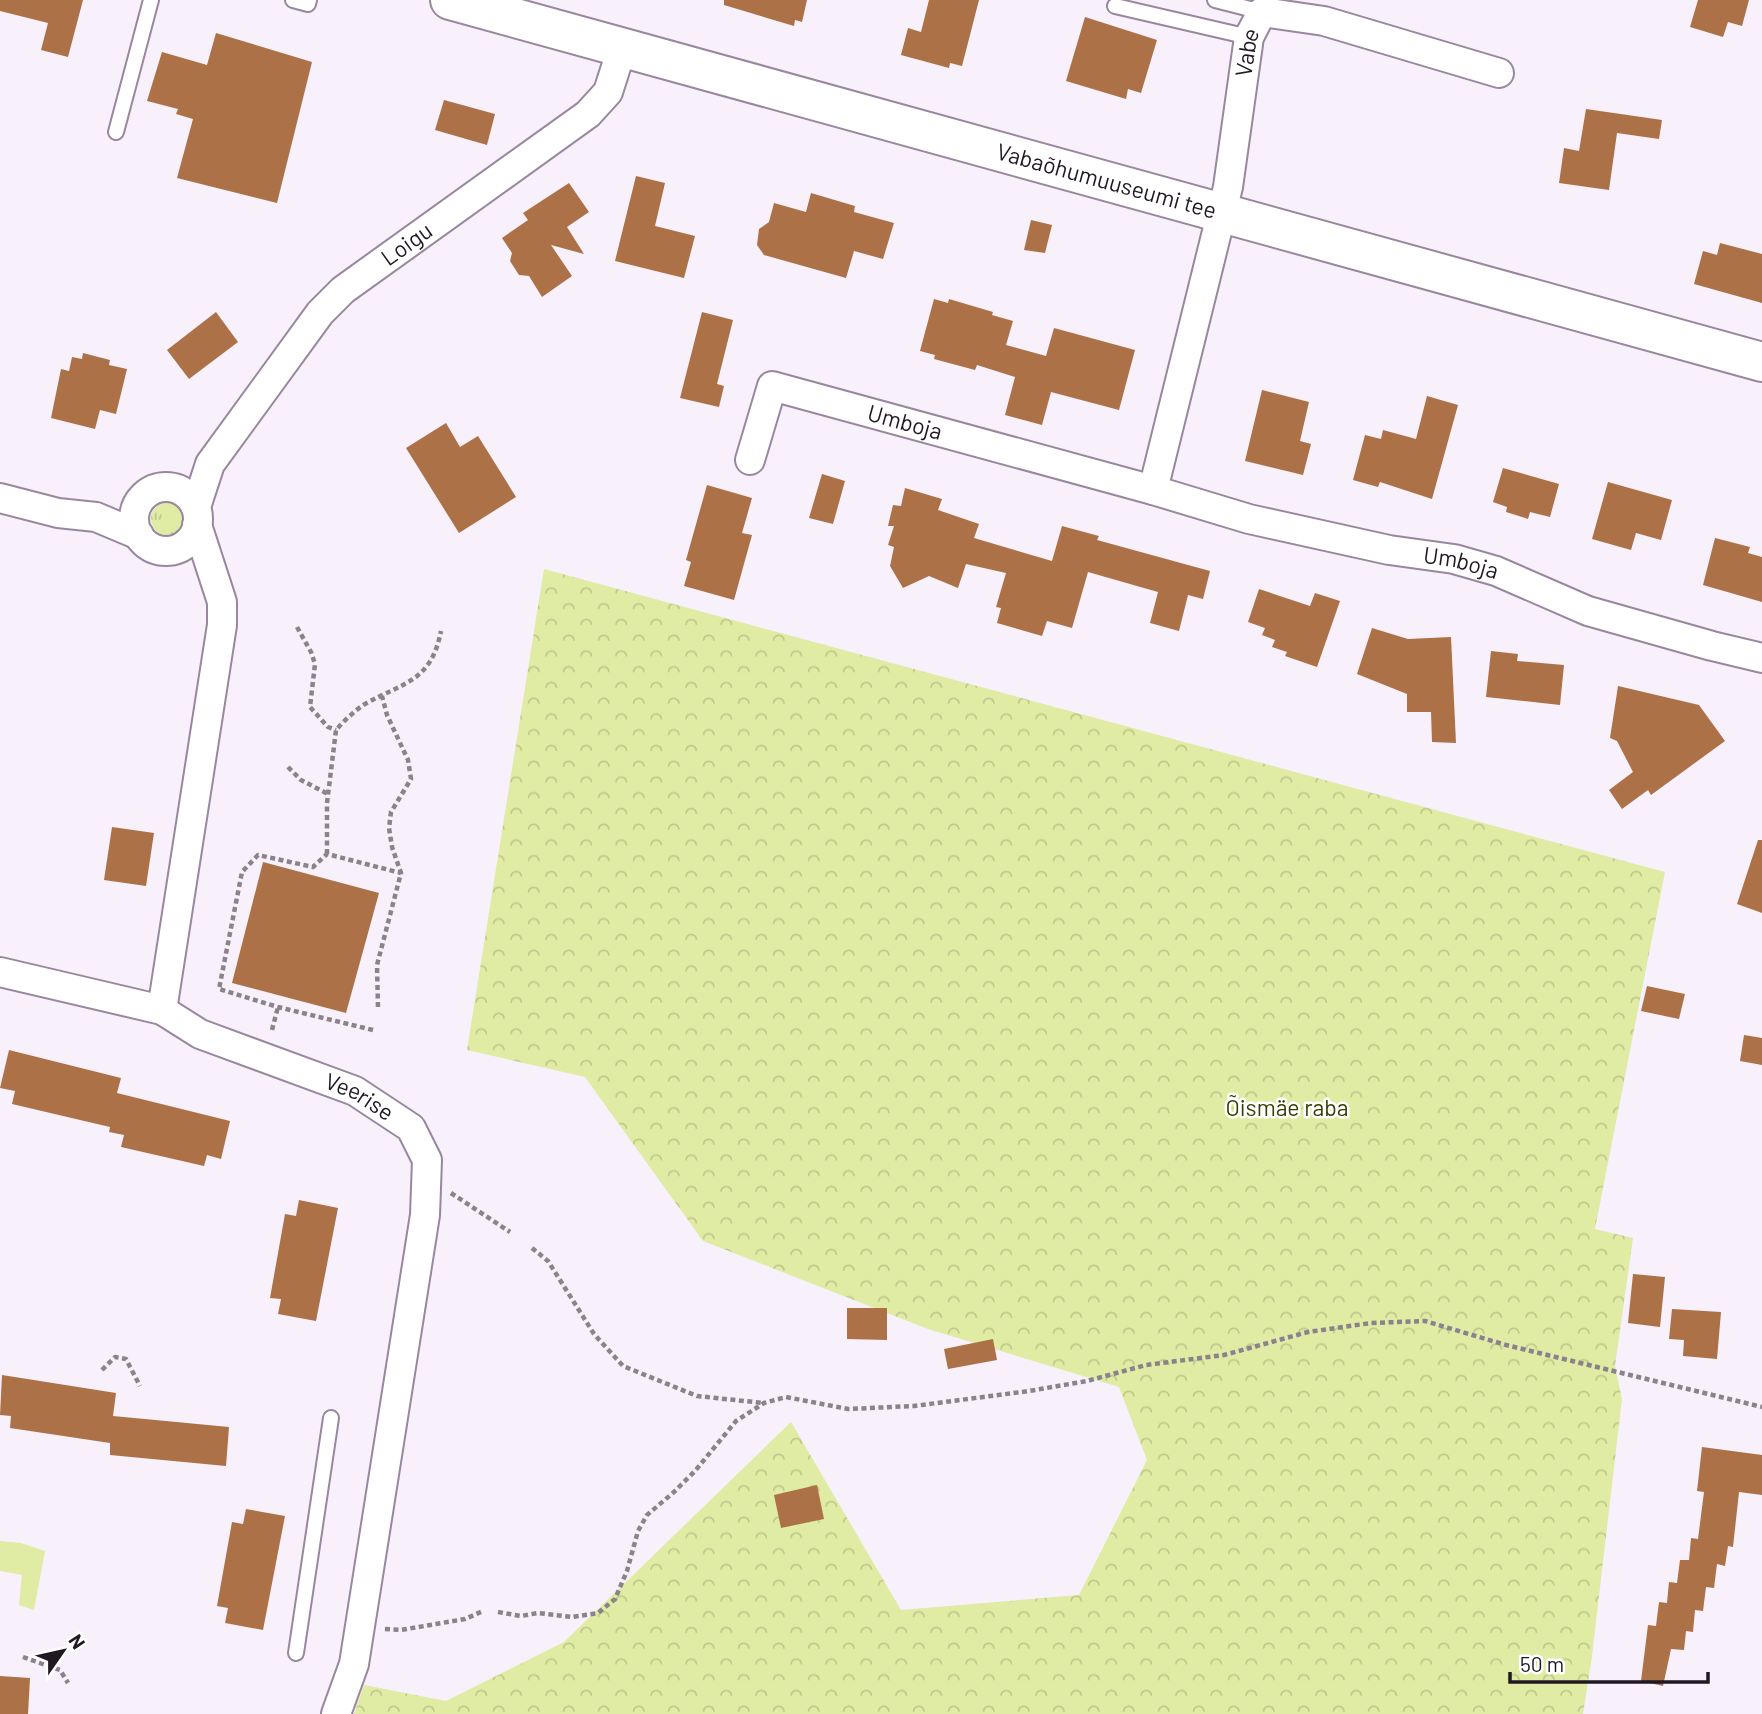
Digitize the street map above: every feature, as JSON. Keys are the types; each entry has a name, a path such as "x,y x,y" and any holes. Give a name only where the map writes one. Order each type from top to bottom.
{"street":[{"name":"Vabaõhumuuseumi tee","path":"450,0 1762,362"},
{"name":"Vabe","path":"1222,212 1228,187 1249,37 1263,6 1324,21 1499,73"},
{"name":"Loigu","path":"196,516 210,464 320,313 343,290 588,114 608,92 622,48"},
{"path":"1153,490 1222,212"},
{"name":"Umboja","path":"750,460 772,387 1153,490 1249,519 1389,550 1454,559 1496,571 1588,611 1762,658"},
{"name":"Loigu","path":"163,487 210,464"},
{"path":"96,517 138,503 153,489 163,487 183,492 196,516 222,602 222,625 162,1010"},
{"path":"0,498 58,513 96,517 139,535 151,547 168,550 213,574"},
{"path":"138,503 135,525 139,535"},
{"path":"168,550 187,542 196,516"},
{"name":"Veerise","path":"0,972 162,1010 200,1034 355,1091 411,1128 427,1160 425,1215 354,1664 336,1714"}],"lane":[{"path":"116,132 151,0"},
{"path":"293,0 308,4 309,0"},
{"path":"1215,0 1263,6"},
{"path":"1115,6 1249,37"},
{"path":"296,1653 331,1418"}],"path":[{"path":"297,627 315,664 310,706 328,727 336,730"},
{"path":"373,1030 278,1007 219,989 242,872 258,855 313,867 327,854 328,794 336,730 363,705 414,679 427,668 438,648 441,631"},
{"path":"378,1007 377,965 401,873 392,847 389,828 391,812 411,779 408,760 387,715 382,696"},
{"path":"288,767 301,779 328,794"},
{"path":"327,854 401,873"},
{"path":"272,1030 278,1007"},
{"path":"427,1177 510,1232"},
{"path":"532,1248 548,1261 594,1334 623,1366 697,1396 764,1403"},
{"path":"498,1612 520,1616 538,1613 572,1617 598,1613 615,1599 627,1571 638,1531 647,1515 688,1478 736,1421 764,1403 786,1397 848,1409 926,1404 1087,1381 1146,1365 1224,1355 1308,1332 1371,1323 1425,1321 1506,1345 1762,1407"},
{"path":"102,1370 115,1357 126,1359 140,1386"},
{"path":"359,1627 401,1630 466,1619 483,1611"},
{"path":"23,1657 60,1670 68,1684"}],"green space":[{"path":"168,502 180,507 185,519 180,531 168,536 156,531 151,519 156,507"},
{"name":"Õismäe raba","path":"544,569 1665,872 1595,1229 1633,1238 1615,1366 1622,1399 1583,1714 354,1714 364,1685 446,1701 564,1642 791,1422 901,1610 1079,1595 1147,1460 1119,1387 928,1329 703,1241 585,1077 467,1050"},
{"path":"0,1541 21,1543 45,1551 34,1610 19,1605 22,1575 0,1571"}],"building":[{"path":"0,0 83,0 68,57 41,50 48,23 0,11"},
{"path":"724,0 807,0 802,22 795,20 794,26 724,5"},
{"path":"929,0 979,0 962,66 950,63 949,68 901,55 908,28 921,32"},
{"path":"1698,0 1749,0 1742,26 1728,22 1723,37 1690,27"},
{"path":"1085,17 1157,40 1141,93 1128,89 1126,99 1066,81"},
{"path":"216,33 312,62 277,203 177,178 193,119 176,114 178,109 147,101 162,52 207,65"},
{"path":"444,100 495,114 487,145 435,130"},
{"path":"1586,109 1662,120 1659,139 1617,133 1609,190 1559,183 1564,148 1579,151"},
{"path":"636,176 665,183 655,226 695,236 684,278 615,261"},
{"path":"569,183 589,212 567,227 584,254 551,245 572,276 542,297 529,276 519,275 510,261 512,253 502,238 528,220 523,213"},
{"path":"811,193 855,206 854,212 894,223 883,259 854,251 846,278 764,255 757,245 759,229 769,222 774,203 806,212"},
{"path":"1031,220 1052,225 1045,253 1024,250"},
{"path":"1720,243 1762,254 1762,303 1694,284 1703,251 1717,255"},
{"path":"934,299 948,303 949,299 1013,321 1006,345 1046,356 1054,328 1135,350 1119,410 1051,392 1042,425 1005,415 1015,377 977,365 975,370 934,359 935,355 920,351"},
{"path":"216,312 238,342 189,379 167,350"},
{"path":"702,312 733,320 717,384 724,386 719,407 680,398"},
{"path":"83,353 110,360 109,365 127,369 116,414 100,410 95,429 51,418 61,369 69,371 72,357 82,359"},
{"path":"1262,390 1309,402 1300,441 1311,444 1303,475 1245,461"},
{"path":"1427,396 1458,405 1432,499 1380,482 1378,487 1353,480 1365,435 1381,439 1383,430 1416,439"},
{"path":"446,423 460,447 478,436 516,497 459,533 406,448"},
{"path":"1503,468 1559,484 1550,517 1530,512 1528,519 1506,512 1507,507 1493,502"},
{"path":"822,474 845,481 833,524 809,518"},
{"path":"1608,482 1672,500 1661,540 1636,533 1631,550 1592,539"},
{"path":"707,485 752,498 742,533 752,535 734,600 684,586 691,562 686,560"},
{"path":"905,488 942,499 938,510 979,524 974,538 1052,561 1062,526 1099,536 1097,540 1210,571 1203,599 1188,595 1179,631 1150,623 1158,592 1088,572 1072,628 1047,621 1042,636 997,623 1001,608 996,607 1006,573 966,564 958,588 929,576 903,588 890,566 894,547 888,545 894,526 888,526 893,505 901,506"},
{"path":"1715,538 1750,547 1748,553 1762,557 1762,602 1703,585"},
{"path":"1259,589 1310,606 1315,593 1340,601 1317,667 1285,656 1287,652 1272,647 1275,640 1262,635 1265,628 1248,622"},
{"path":"1372,628 1408,639 1451,637 1456,743 1432,742 1431,712 1407,712 1407,694 1357,674"},
{"path":"1491,651 1518,654 1517,661 1564,665 1560,705 1486,697"},
{"path":"1618,686 1699,705 1725,741 1651,795 1648,790 1622,809 1609,790 1633,772 1617,741 1610,738"},
{"path":"112,827 154,833 146,886 104,880"},
{"path":"1758,840 1762,840 1762,913 1737,904"},
{"path":"263,862 379,893 346,1013 232,983"},
{"path":"1647,986 1685,994 1679,1019 1641,1011"},
{"path":"1744,1035 1762,1038 1762,1065 1740,1061"},
{"path":"9,1050 121,1078 117,1093 230,1121 221,1159 207,1155 204,1166 121,1147 124,1135 109,1132 110,1127 12,1104 15,1091 0,1088"},
{"path":"299,1200 338,1208 316,1321 278,1314 281,1299 270,1298 285,1214 296,1216"},
{"path":"1633,1274 1665,1277 1660,1327 1628,1323"},
{"path":"847,1308 887,1308 887,1340 847,1339"},
{"path":"1672,1309 1721,1312 1717,1359 1683,1356 1684,1340 1669,1339"},
{"path":"993,1339 997,1360 948,1369 944,1349"},
{"path":"2,1375 116,1393 113,1416 229,1427 226,1466 110,1455 110,1443 10,1428 11,1416 0,1415"},
{"path":"1702,1447 1762,1455 1762,1495 1739,1492 1733,1547 1728,1546 1725,1566 1717,1564 1714,1588 1706,1587 1703,1611 1695,1610 1693,1632 1686,1631 1684,1650 1671,1649 1663,1686 1641,1681 1648,1625 1656,1626 1659,1602 1667,1603 1669,1582 1677,1583 1680,1560 1689,1560 1691,1538 1698,1539 1704,1492 1697,1491"},
{"path":"817,1485 824,1519 781,1528 774,1495"},
{"path":"246,1509 285,1516 263,1630 225,1623 228,1608 217,1606 232,1522 243,1524"},
{"path":"0,1676 30,1678 28,1714 0,1714"}]}
